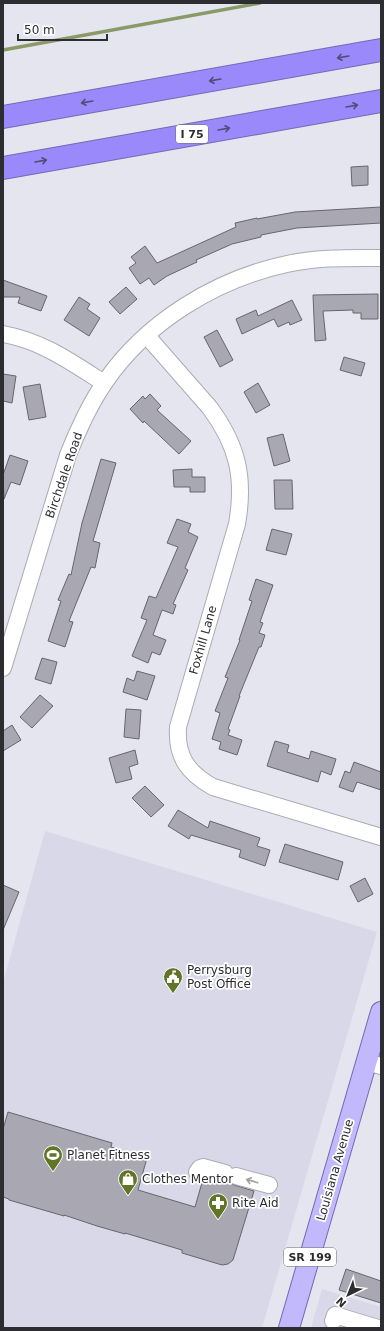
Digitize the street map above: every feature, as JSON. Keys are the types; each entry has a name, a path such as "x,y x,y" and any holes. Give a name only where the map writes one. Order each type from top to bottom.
{"highway":[{"path":"3,117 381,50"},
{"name":"I 75","path":"3,168 381,101"}],"main road":[{"name":"Louisiana Avenue","path":"289,1328 374,1064 381,1012"}],"street":[{"name":"Birchdale Road","path":"3,668 68,455 90,406 104,383 128,354 166,319 212,290 236,279 261,270 319,259 381,258"},
{"path":"3,334 17,336 58,353 104,383"},
{"name":"Foxhill Lane","path":"147,336 219,420 228,435 234,450 241,481 241,497 237,524 178,727 177,737 181,755 193,774 213,787 381,837"},
{"path":"197,1172 203,1167 269,1185"},
{"path":"333,1321 335,1315 378,1328"}],"shaded area":[{"path":"45,831 377,932 262,1328 3,1328 3,983"},
{"path":"322,1289 381,1307 381,1328 311,1328"}],"building":[{"path":"368,166 368,185 352,186 351,167"},
{"path":"381,207 381,223 297,228 261,235 261,237 232,244 196,260 197,262 167,276 154,285 149,278 140,284 129,268 136,263 131,257 145,246 157,263 236,227 235,223 295,212"},
{"path":"3,280 47,296 41,311 18,303 20,297 3,297"},
{"path":"126,287 137,299 120,314 109,302"},
{"path":"378,294 378,319 361,319 361,313 353,313 353,310 323,311 326,340 315,341 313,295"},
{"path":"79,297 90,304 87,309 100,318 89,336 64,320"},
{"path":"292,300 302,320 290,325 289,322 278,327 274,319 242,334 236,319 256,310 258,316"},
{"path":"217,330 233,360 220,367 204,337"},
{"path":"344,357 365,363 361,376 340,370"},
{"path":"3,374 16,376 12,403 3,401"},
{"path":"258,383 270,405 256,413 244,392"},
{"path":"40,384 46,417 29,420 23,387"},
{"path":"150,394 161,406 157,410 191,441 179,454 144,421 143,423 130,409 143,396 145,399"},
{"path":"283,434 290,461 274,466 267,438"},
{"path":"10,455 28,461 20,485 11,482 4,499 3,475"},
{"path":"101,459 116,463 93,541 100,543 95,568 91,567 69,621 73,622 65,647 48,641 61,601 58,600 69,574 71,575 82,523"},
{"path":"192,469 192,477 205,477 205,492 190,492 190,487 174,487 173,470"},
{"path":"274,480 292,480 293,509 275,509"},
{"path":"177,519 191,524 188,532 198,537 185,568 188,570 173,604 176,605 173,614 162,610 153,635 166,640 160,655 152,652 148,663 132,656 147,620 141,618 149,596 156,598 178,547 167,543"},
{"path":"272,529 292,534 286,555 266,550"},
{"path":"256,579 273,585 260,622 263,623 259,633 265,635 239,696 228,729 230,730 228,735 242,740 237,755 219,749 221,742 212,739 220,713 215,711 228,678 225,677 240,640 252,601 249,600"},
{"path":"42,658 57,662 51,684 35,679"},
{"path":"137,671 155,676 147,700 123,692 127,678 134,681"},
{"path":"40,695 53,706 32,728 20,717"},
{"path":"126,709 141,710 139,739 124,737"},
{"path":"12,725 21,740 3,751 3,731"},
{"path":"275,741 289,745 287,752 309,759 311,751 336,759 331,775 321,771 318,782 267,766"},
{"path":"135,750 138,764 129,767 132,779 116,783 109,758"},
{"path":"354,762 381,772 381,790 357,782 353,792 339,787 345,771 350,773"},
{"path":"145,786 164,805 151,817 132,798"},
{"path":"178,810 208,828 210,821 260,838 257,846 270,850 265,866 239,857 241,850 191,835 189,839 168,826"},
{"path":"285,844 343,862 338,880 279,862"},
{"path":"365,878 373,894 358,902 350,886"},
{"path":"3,885 19,892 3,930"},
{"path":"8,1112 112,1143 111,1147 147,1158 138,1190 195,1207 203,1179 205,1177 222,1182 229,1182 254,1191 233,1260 228,1264 222,1265 182,1253 182,1250 3,1197 3,1129"},
{"path":"346,1269 381,1281 381,1303 339,1290"}],"waterway":[{"path":"3,50 260,3"}],"place":[{"name":"Perrysburg Post Office","path":"173,994"},
{"name":"Planet Fitness","path":"53,1172"},
{"name":"Clothes Mentor","path":"128,1196"},
{"name":"Rite Aid","path":"218,1220"}]}
